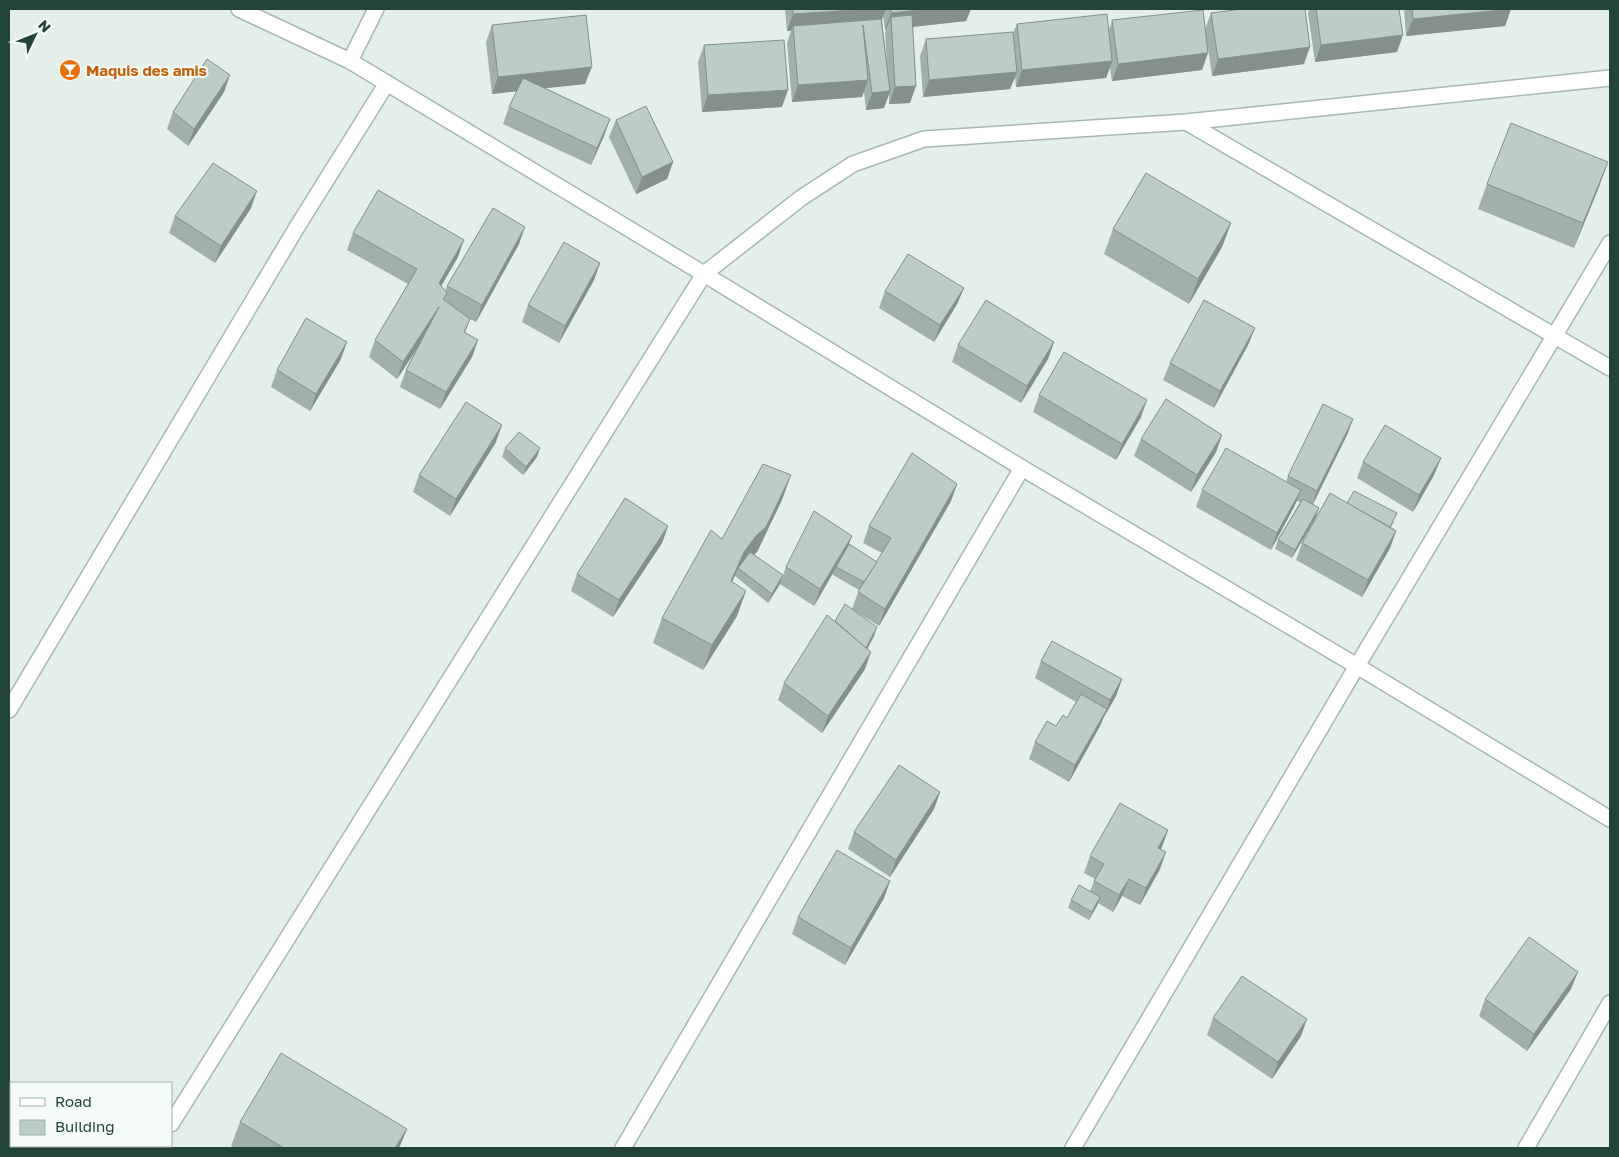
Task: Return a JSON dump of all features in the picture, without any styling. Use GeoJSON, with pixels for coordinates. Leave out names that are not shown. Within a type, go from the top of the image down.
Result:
{"type":"FeatureCollection","features":[{"type":"Feature","properties":{"kind":"street"},"geometry":{"type":"LineString","coordinates":[[239,9],[350,61],[1022,468],[1357,666],[1610,819]]}},
{"type":"Feature","properties":{"kind":"street"},"geometry":{"type":"LineString","coordinates":[[350,61],[376,9]]}},
{"type":"Feature","properties":{"kind":"street"},"geometry":{"type":"LineString","coordinates":[[172,1122],[704,274],[800,198],[853,164],[924,139],[1186,122],[1610,78]]}},
{"type":"Feature","properties":{"kind":"street"},"geometry":{"type":"LineString","coordinates":[[9,710],[297,227],[387,83]]}},
{"type":"Feature","properties":{"kind":"street"},"geometry":{"type":"LineString","coordinates":[[1186,122],[1610,368]]}},
{"type":"Feature","properties":{"kind":"street"},"geometry":{"type":"LineString","coordinates":[[1073,1148],[1357,666],[1610,243]]}},
{"type":"Feature","properties":{"kind":"street"},"geometry":{"type":"LineString","coordinates":[[623,1148],[1022,468]]}},
{"type":"Feature","properties":{"kind":"street"},"geometry":{"type":"LineString","coordinates":[[1526,1148],[1610,1003]]}},
{"type":"Feature","properties":{"kind":"building"},"geometry":{"type":"Polygon","coordinates":[[[793,9],[868,9],[793,14],[793,9]]]}},
{"type":"Feature","properties":{"kind":"building"},"geometry":{"type":"Polygon","coordinates":[[[891,9],[929,9],[891,13],[891,9]]]}},
{"type":"Feature","properties":{"kind":"building"},"geometry":{"type":"Polygon","coordinates":[[[1242,9],[1305,9],[1310,47],[1218,59],[1211,13],[1242,9]]]}},
{"type":"Feature","properties":{"kind":"building"},"geometry":{"type":"Polygon","coordinates":[[[1316,9],[1399,9],[1403,35],[1321,45],[1316,9]]]}},
{"type":"Feature","properties":{"kind":"building"},"geometry":{"type":"Polygon","coordinates":[[[1412,9],[1511,9],[1413,19],[1412,9]]]}},
{"type":"Feature","properties":{"kind":"building"},"geometry":{"type":"Polygon","coordinates":[[[1203,10],[1208,53],[1118,64],[1112,20],[1203,10]]]}},
{"type":"Feature","properties":{"kind":"building"},"geometry":{"type":"Polygon","coordinates":[[[1107,14],[1112,61],[1022,70],[1017,24],[1107,14]]]}},
{"type":"Feature","properties":{"kind":"building"},"geometry":{"type":"Polygon","coordinates":[[[586,15],[592,67],[498,77],[492,25],[586,15]]]}},
{"type":"Feature","properties":{"kind":"building"},"geometry":{"type":"Polygon","coordinates":[[[912,15],[916,86],[895,87],[891,17],[912,15]]]}},
{"type":"Feature","properties":{"kind":"building"},"geometry":{"type":"Polygon","coordinates":[[[881,19],[890,91],[872,93],[863,25],[868,80],[798,85],[793,26],[881,19]]]}},
{"type":"Feature","properties":{"kind":"building"},"geometry":{"type":"Polygon","coordinates":[[[1013,32],[1017,72],[929,80],[926,39],[1013,32]]]}},
{"type":"Feature","properties":{"kind":"building"},"geometry":{"type":"Polygon","coordinates":[[[784,40],[788,90],[708,95],[704,45],[784,40]]]}},
{"type":"Feature","properties":{"kind":"building"},"geometry":{"type":"Polygon","coordinates":[[[207,59],[230,75],[194,129],[173,112],[207,59]]]}},
{"type":"Feature","properties":{"kind":"building"},"geometry":{"type":"Polygon","coordinates":[[[523,78],[610,119],[597,148],[509,107],[523,78]]]}},
{"type":"Feature","properties":{"kind":"building"},"geometry":{"type":"Polygon","coordinates":[[[646,106],[673,162],[642,177],[616,120],[646,106]]]}},
{"type":"Feature","properties":{"kind":"building"},"geometry":{"type":"Polygon","coordinates":[[[1511,123],[1608,162],[1583,223],[1487,184],[1511,123]]]}},
{"type":"Feature","properties":{"kind":"building"},"geometry":{"type":"Polygon","coordinates":[[[213,163],[257,191],[221,246],[175,216],[213,163]]]}},
{"type":"Feature","properties":{"kind":"building"},"geometry":{"type":"Polygon","coordinates":[[[1146,173],[1231,223],[1198,279],[1113,229],[1146,173]]]}},
{"type":"Feature","properties":{"kind":"building"},"geometry":{"type":"Polygon","coordinates":[[[378,190],[464,240],[439,283],[447,293],[443,299],[470,319],[464,332],[478,340],[446,392],[406,370],[439,307],[403,362],[375,340],[417,269],[353,233],[378,190]]]}},
{"type":"Feature","properties":{"kind":"building"},"geometry":{"type":"Polygon","coordinates":[[[493,208],[525,227],[482,305],[447,286],[493,208]]]}},
{"type":"Feature","properties":{"kind":"building"},"geometry":{"type":"Polygon","coordinates":[[[564,242],[600,263],[565,326],[528,305],[564,242]]]}},
{"type":"Feature","properties":{"kind":"building"},"geometry":{"type":"Polygon","coordinates":[[[908,254],[964,288],[940,325],[885,291],[908,254]]]}},
{"type":"Feature","properties":{"kind":"building"},"geometry":{"type":"Polygon","coordinates":[[[986,300],[1054,342],[1027,386],[958,345],[986,300]]]}},
{"type":"Feature","properties":{"kind":"building"},"geometry":{"type":"Polygon","coordinates":[[[1204,300],[1255,328],[1220,391],[1170,363],[1204,300]]]}},
{"type":"Feature","properties":{"kind":"building"},"geometry":{"type":"Polygon","coordinates":[[[306,318],[347,342],[316,394],[277,370],[306,318]]]}},
{"type":"Feature","properties":{"kind":"building"},"geometry":{"type":"Polygon","coordinates":[[[1064,352],[1147,400],[1122,444],[1039,395],[1064,352]]]}},
{"type":"Feature","properties":{"kind":"building"},"geometry":{"type":"Polygon","coordinates":[[[1166,399],[1222,435],[1197,475],[1141,439],[1166,399]]]}},
{"type":"Feature","properties":{"kind":"building"},"geometry":{"type":"Polygon","coordinates":[[[466,402],[502,425],[456,499],[419,475],[466,402]]]}},
{"type":"Feature","properties":{"kind":"building"},"geometry":{"type":"Polygon","coordinates":[[[1323,404],[1353,419],[1317,491],[1288,476],[1323,404]]]}},
{"type":"Feature","properties":{"kind":"building"},"geometry":{"type":"Polygon","coordinates":[[[1385,425],[1441,458],[1419,495],[1363,462],[1385,425]]]}},
{"type":"Feature","properties":{"kind":"building"},"geometry":{"type":"Polygon","coordinates":[[[519,432],[540,448],[526,467],[505,448],[519,432]]]}},
{"type":"Feature","properties":{"kind":"building"},"geometry":{"type":"Polygon","coordinates":[[[1226,448],[1301,490],[1277,533],[1202,490],[1226,448]]]}},
{"type":"Feature","properties":{"kind":"building"},"geometry":{"type":"Polygon","coordinates":[[[912,453],[957,484],[885,609],[858,592],[891,538],[869,526],[912,453]]]}},
{"type":"Feature","properties":{"kind":"building"},"geometry":{"type":"Polygon","coordinates":[[[763,464],[791,475],[766,527],[756,536],[744,552],[731,581],[746,591],[712,645],[662,618],[711,530],[722,539],[763,464]]]}},
{"type":"Feature","properties":{"kind":"building"},"geometry":{"type":"Polygon","coordinates":[[[1354,491],[1397,513],[1390,527],[1347,503],[1354,491]]]}},
{"type":"Feature","properties":{"kind":"building"},"geometry":{"type":"Polygon","coordinates":[[[1330,493],[1396,531],[1368,580],[1302,543],[1330,493]]]}},
{"type":"Feature","properties":{"kind":"building"},"geometry":{"type":"Polygon","coordinates":[[[625,498],[668,526],[619,600],[577,574],[625,498]]]}},
{"type":"Feature","properties":{"kind":"building"},"geometry":{"type":"Polygon","coordinates":[[[1303,499],[1319,508],[1295,550],[1278,540],[1303,499]]]}},
{"type":"Feature","properties":{"kind":"building"},"geometry":{"type":"Polygon","coordinates":[[[814,511],[852,536],[820,589],[786,567],[814,511]]]}},
{"type":"Feature","properties":{"kind":"building"},"geometry":{"type":"Polygon","coordinates":[[[849,544],[877,562],[864,582],[836,567],[849,544]]]}},
{"type":"Feature","properties":{"kind":"building"},"geometry":{"type":"Polygon","coordinates":[[[750,552],[783,575],[772,594],[738,568],[750,552]]]}},
{"type":"Feature","properties":{"kind":"building"},"geometry":{"type":"Polygon","coordinates":[[[845,604],[877,627],[866,648],[835,621],[845,604]]]}},
{"type":"Feature","properties":{"kind":"building"},"geometry":{"type":"Polygon","coordinates":[[[827,615],[871,652],[828,716],[784,683],[827,615]]]}},
{"type":"Feature","properties":{"kind":"building"},"geometry":{"type":"Polygon","coordinates":[[[1052,641],[1122,679],[1110,700],[1041,661],[1052,641]]]}},
{"type":"Feature","properties":{"kind":"building"},"geometry":{"type":"Polygon","coordinates":[[[1081,694],[1107,709],[1075,765],[1035,742],[1047,721],[1056,726],[1063,715],[1067,718],[1081,694]]]}},
{"type":"Feature","properties":{"kind":"building"},"geometry":{"type":"Polygon","coordinates":[[[899,765],[940,792],[896,860],[854,832],[899,765]]]}},
{"type":"Feature","properties":{"kind":"building"},"geometry":{"type":"Polygon","coordinates":[[[1120,803],[1168,830],[1158,848],[1166,852],[1146,888],[1129,879],[1119,895],[1094,881],[1104,864],[1090,856],[1120,803]]]}},
{"type":"Feature","properties":{"kind":"building"},"geometry":{"type":"Polygon","coordinates":[[[837,850],[890,881],[851,948],[798,917],[837,850]]]}},
{"type":"Feature","properties":{"kind":"building"},"geometry":{"type":"Polygon","coordinates":[[[1079,885],[1100,897],[1092,912],[1071,900],[1079,885]]]}},
{"type":"Feature","properties":{"kind":"building"},"geometry":{"type":"Polygon","coordinates":[[[1529,937],[1578,972],[1534,1034],[1485,999],[1529,937]]]}},
{"type":"Feature","properties":{"kind":"building"},"geometry":{"type":"Polygon","coordinates":[[[1242,976],[1307,1019],[1278,1062],[1213,1018],[1242,976]]]}},
{"type":"Feature","properties":{"kind":"building"},"geometry":{"type":"Polygon","coordinates":[[[281,1053],[407,1129],[395,1148],[284,1148],[240,1122],[281,1053]]]}},
{"type":"Feature","properties":{"kind":"building"},"geometry":{"type":"Polygon","coordinates":[[[9,1136],[10,1147],[31,1148],[9,1148],[9,1136]]]}},
{"type":"Feature","properties":{"kind":"place","name":"Maquis des amis"},"geometry":{"type":"Point","coordinates":[70,70]}}]}
